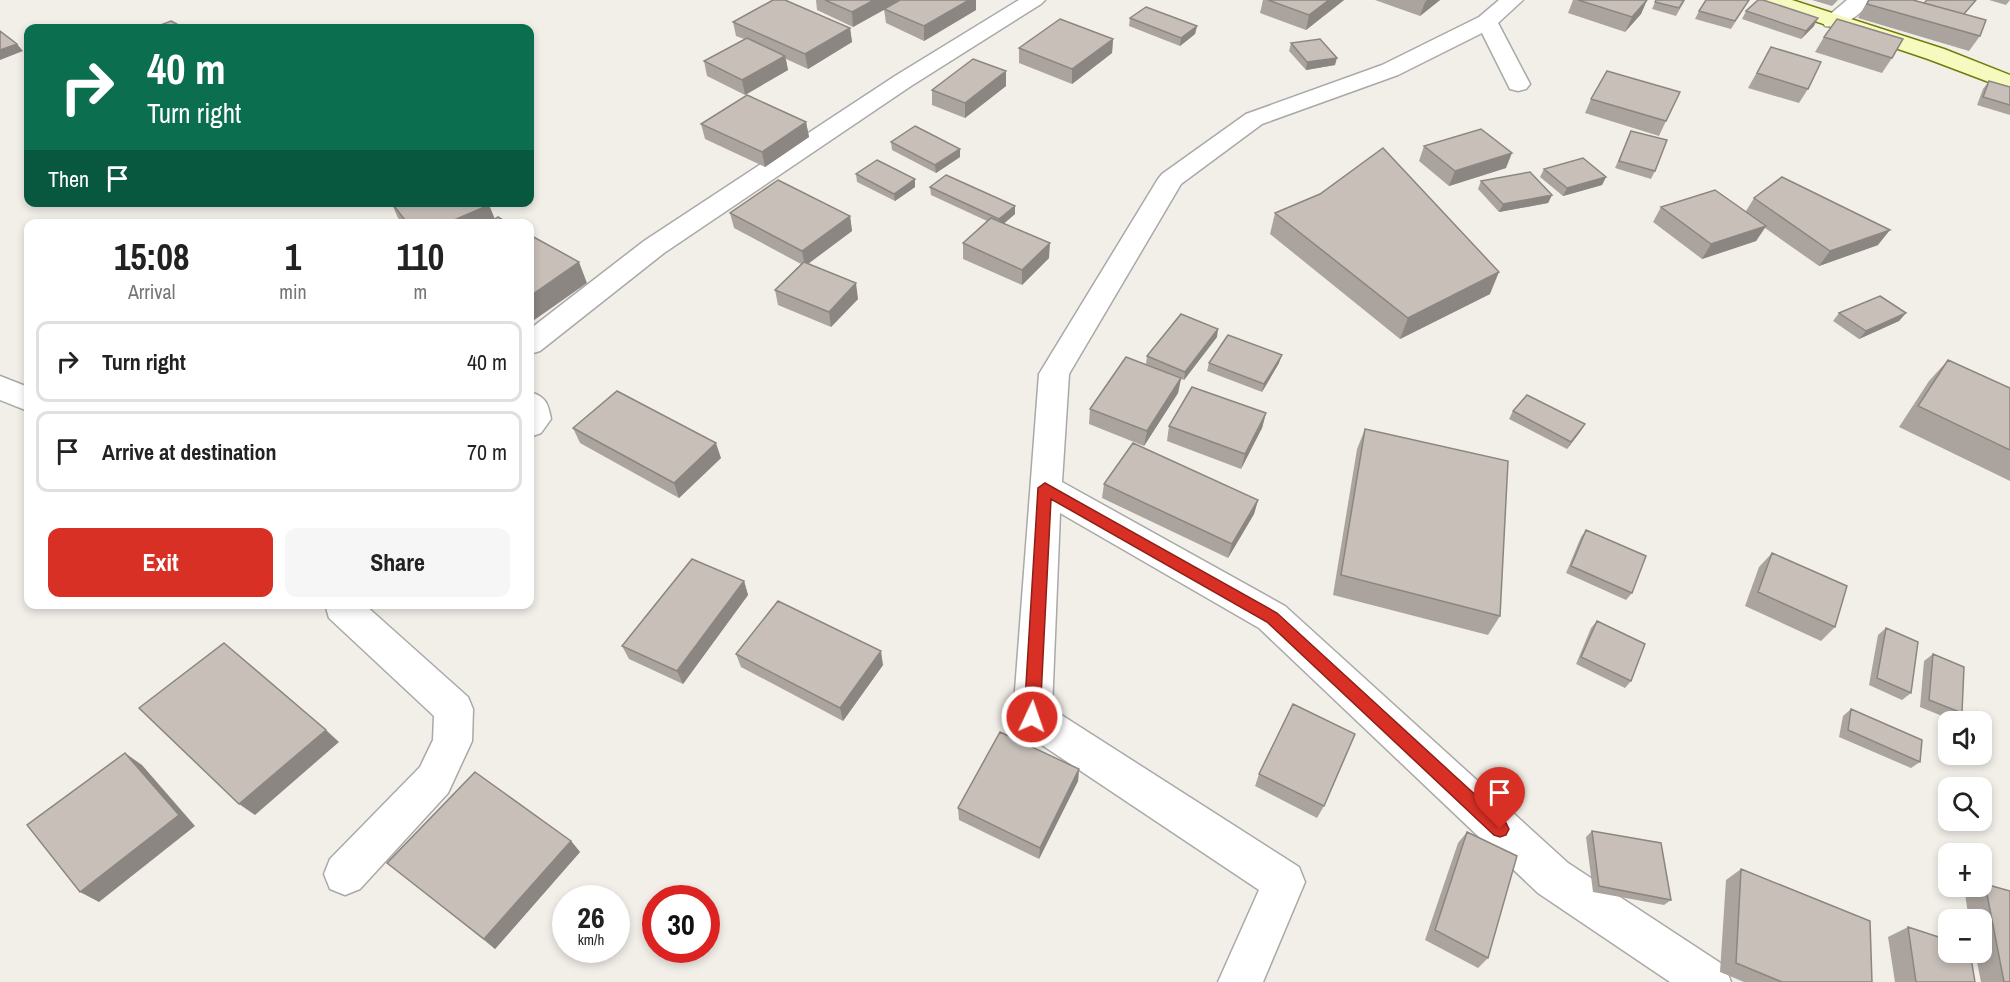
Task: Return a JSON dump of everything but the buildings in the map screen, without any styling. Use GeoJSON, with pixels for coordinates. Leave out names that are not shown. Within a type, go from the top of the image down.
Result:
{"type":"FeatureCollection","features":[{"type":"Feature","properties":{"kind":"street"},"geometry":{"type":"LineString","coordinates":[[534,341],[654,248],[903,81],[1034,0]]}},
{"type":"Feature","properties":{"kind":"street"},"geometry":{"type":"LineString","coordinates":[[1240,982],[1284,882],[1032,717],[1054,374],[1171,179],[1254,119],[1390,70],[1487,22],[1512,0]]}},
{"type":"Feature","properties":{"kind":"street"},"geometry":{"type":"LineString","coordinates":[[1772,0],[1936,54],[2010,82]]}},
{"type":"Feature","properties":{"kind":"street"},"geometry":{"type":"LineString","coordinates":[[1833,21],[1861,0]]}},
{"type":"Feature","properties":{"kind":"street"},"geometry":{"type":"LineString","coordinates":[[1487,22],[1518,84]]}},
{"type":"Feature","properties":{"kind":"street"},"geometry":{"type":"LineString","coordinates":[[0,387],[24,398]]}},
{"type":"Feature","properties":{"kind":"street"},"geometry":{"type":"LineString","coordinates":[[1045,488],[1272,617],[1552,878],[1709,982]]}},
{"type":"Feature","properties":{"kind":"street"},"geometry":{"type":"LineString","coordinates":[[344,609],[454,709],[452,741],[434,780],[345,874]]}},
{"type":"Feature","properties":{"kind":"route"},"geometry":{"type":"LineString","coordinates":[[1032,717],[1045,488],[1272,617],[1500,829]]}}]}
